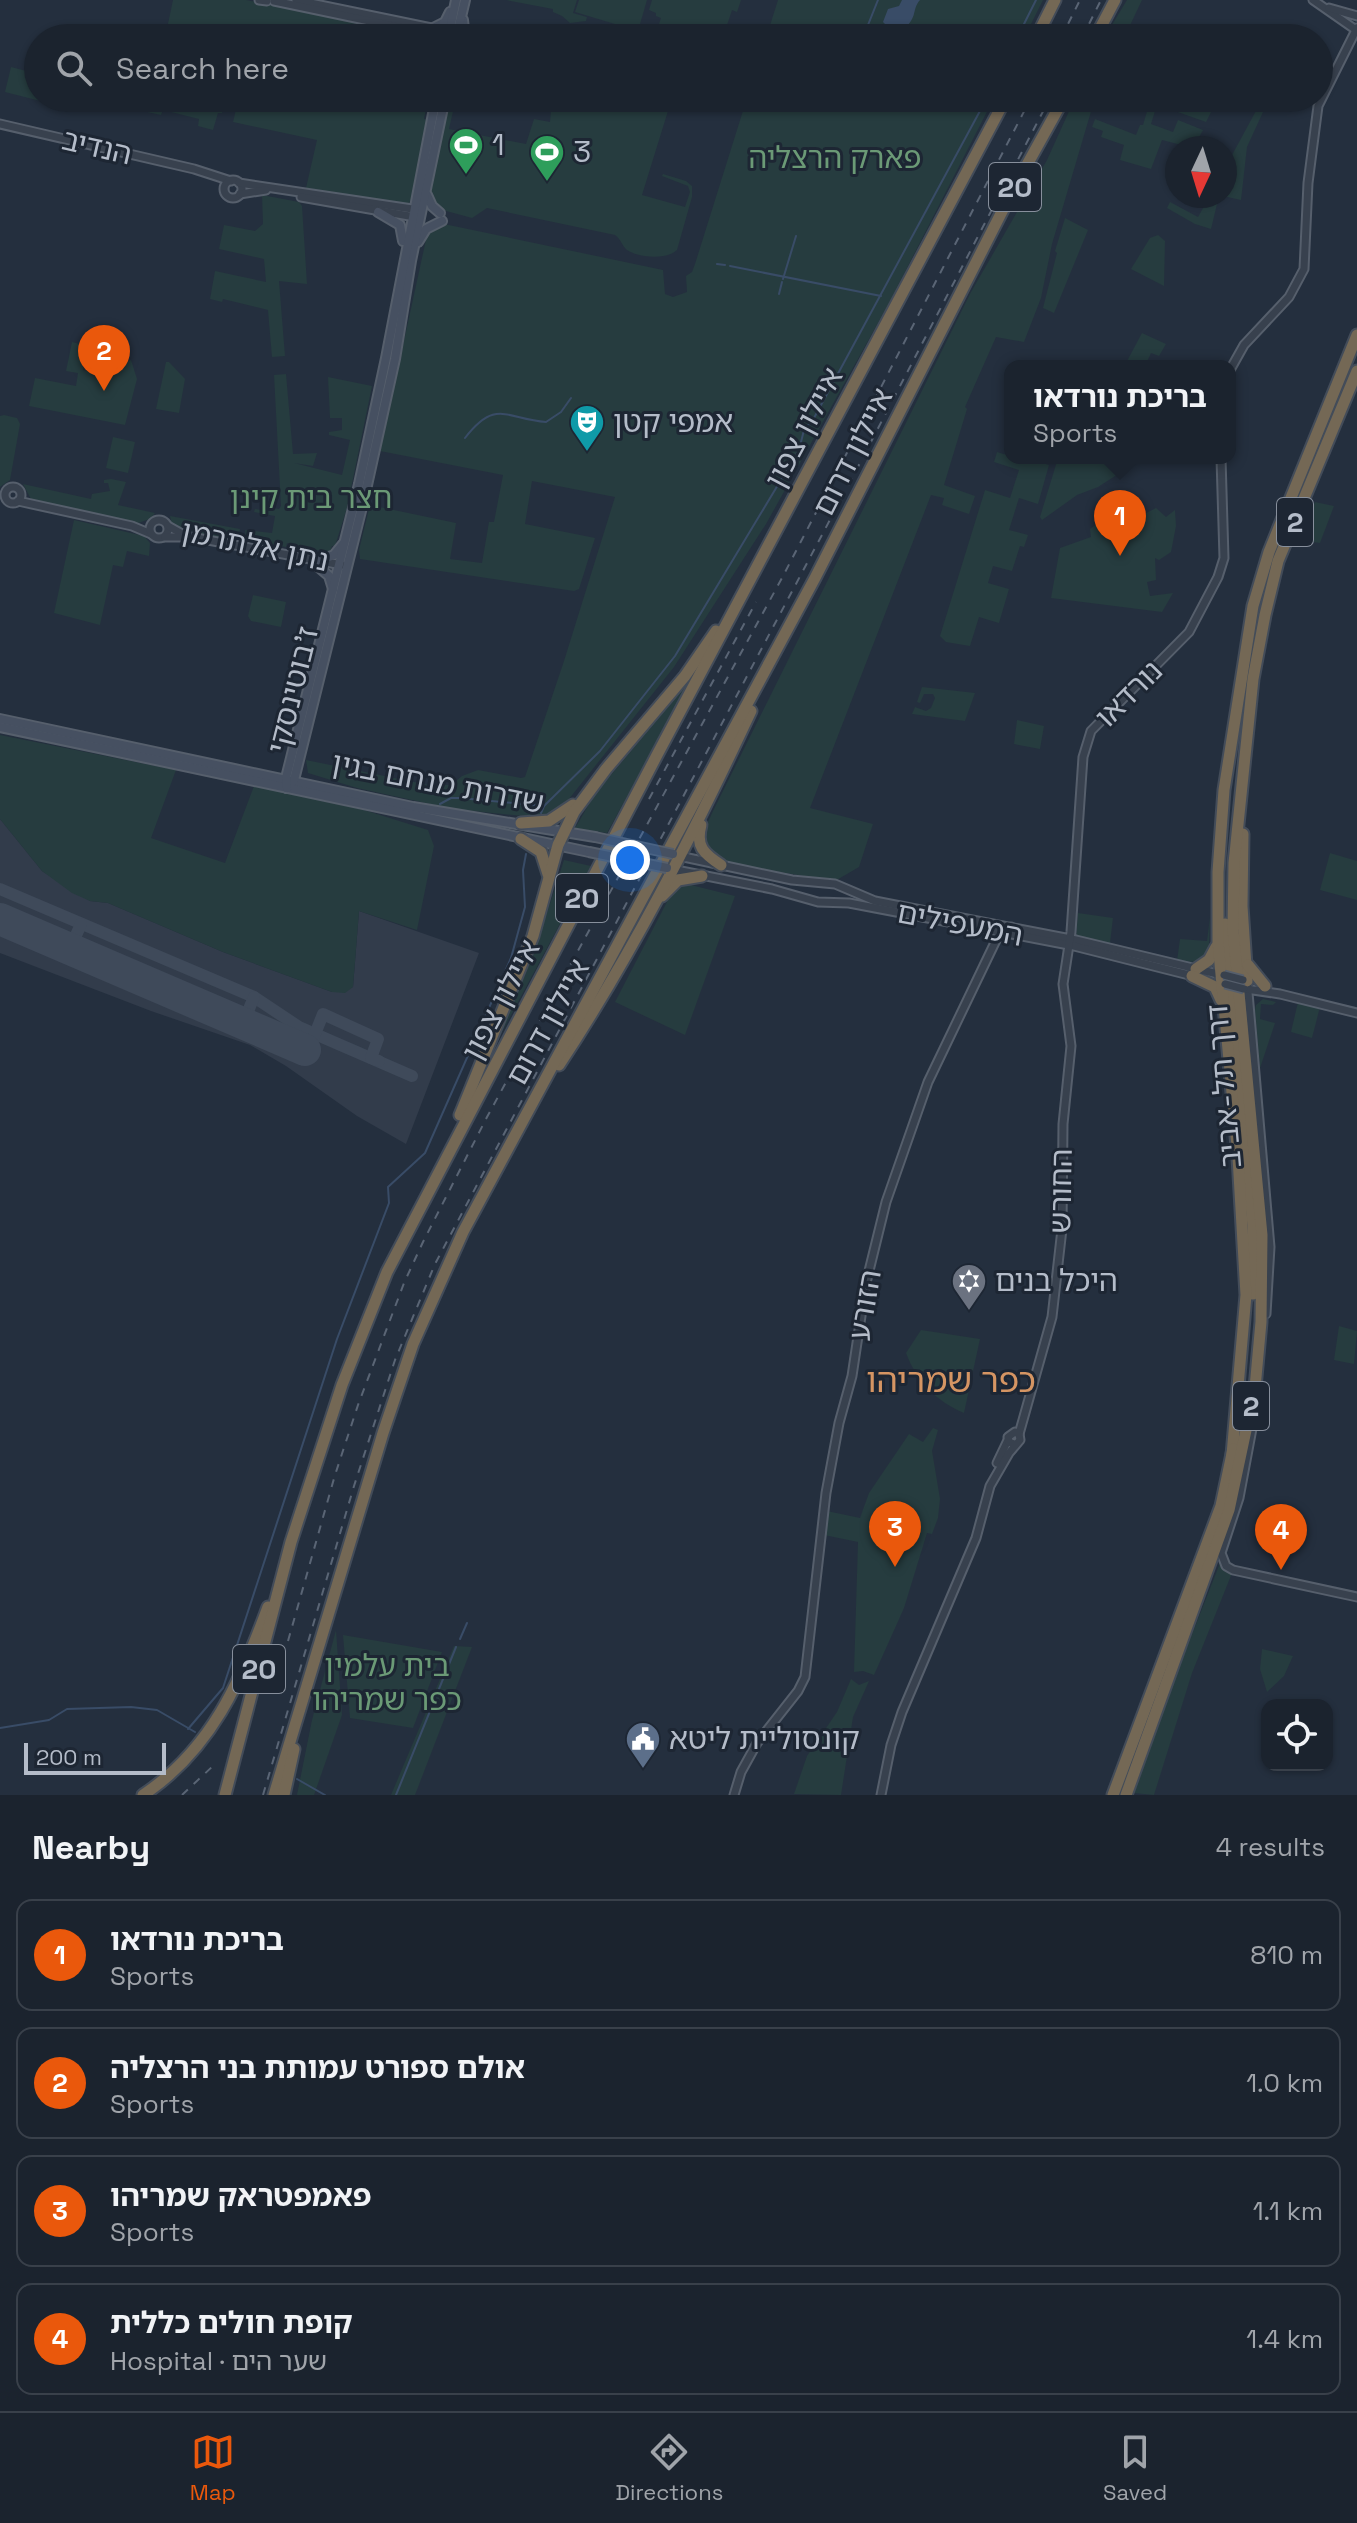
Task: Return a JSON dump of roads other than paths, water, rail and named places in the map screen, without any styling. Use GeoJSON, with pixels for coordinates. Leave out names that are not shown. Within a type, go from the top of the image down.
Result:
{"type":"FeatureCollection","features":[{"type":"Feature","properties":{"kind":"highway"},"geometry":{"type":"LineString","coordinates":[[1043,24],[1055,0]]}},
{"type":"Feature","properties":{"kind":"highway"},"geometry":{"type":"LineString","coordinates":[[1102,24],[1115,0]]}},
{"type":"Feature","properties":{"kind":"highway","name":"איילון צפון"},"geometry":{"type":"LineString","coordinates":[[225,1795],[291,1542],[365,1325],[387,1272],[999,112]]}},
{"type":"Feature","properties":{"kind":"highway","name":"איילון דרום"},"geometry":{"type":"LineString","coordinates":[[274,1795],[337,1582],[413,1344],[463,1232],[815,578],[1013,190],[1056,112]]}},
{"type":"Feature","properties":{"kind":"highway","name":"2"},"geometry":{"type":"LineString","coordinates":[[1248,678],[1253,606],[1269,552],[1357,335]]}},
{"type":"Feature","properties":{"kind":"highway","name":"דרך תל-אביב"},"geometry":{"type":"LineString","coordinates":[[1113,1795],[1221,1506],[1247,1376],[1253,1226],[1225,927],[1225,864],[1248,678],[1278,561],[1357,371]]}},
{"type":"Feature","properties":{"kind":"highway"},"geometry":{"type":"LineString","coordinates":[[429,1188],[533,936],[564,831],[583,797],[700,656],[797,492]]}},
{"type":"Feature","properties":{"kind":"highway"},"geometry":{"type":"LineString","coordinates":[[515,1132],[587,1023],[653,905],[676,855],[708,801],[815,578]]}},
{"type":"Feature","properties":{"kind":"highway"},"geometry":{"type":"LineString","coordinates":[[1232,1455],[1246,1295],[1238,1157],[1218,942],[1219,839],[1248,678]]}},
{"type":"Feature","properties":{"kind":"highway"},"geometry":{"type":"LineString","coordinates":[[1246,985],[1242,875],[1248,678]]}},
{"type":"Feature","properties":{"kind":"highway","name":"דרך תל-אביב"},"geometry":{"type":"LineString","coordinates":[[1128,1795],[1229,1510],[1255,1388],[1261,1322],[1262,1235],[1233,930],[1234,863],[1248,678]]}},
{"type":"Feature","properties":{"kind":"highway"},"geometry":{"type":"LineString","coordinates":[[521,823],[554,820],[583,797]]}},
{"type":"Feature","properties":{"kind":"highway"},"geometry":{"type":"LineString","coordinates":[[708,801],[698,842],[704,854],[721,865]]}},
{"type":"Feature","properties":{"kind":"highway"},"geometry":{"type":"LineString","coordinates":[[521,839],[544,856],[548,879]]}},
{"type":"Feature","properties":{"kind":"highway"},"geometry":{"type":"LineString","coordinates":[[653,905],[678,880],[702,876]]}},
{"type":"Feature","properties":{"kind":"highway"},"geometry":{"type":"LineString","coordinates":[[1218,942],[1209,960],[1194,973],[1215,987],[1224,1008]]}},
{"type":"Feature","properties":{"kind":"highway"},"geometry":{"type":"LineString","coordinates":[[1246,961],[1266,990]]}},
{"type":"Feature","properties":{"kind":"highway"},"geometry":{"type":"LineString","coordinates":[[143,1795],[187,1759],[229,1702],[248,1663],[291,1542]]}},
{"type":"Feature","properties":{"kind":"highway"},"geometry":{"type":"LineString","coordinates":[[1128,1795],[1221,1553]]}},
{"type":"Feature","properties":{"kind":"highway"},"geometry":{"type":"LineString","coordinates":[[284,1795],[337,1582]]}},
{"type":"Feature","properties":{"kind":"main road"},"geometry":{"type":"LineString","coordinates":[[443,24],[455,0]]}},
{"type":"Feature","properties":{"kind":"main road"},"geometry":{"type":"LineString","coordinates":[[453,24],[455,0]]}},
{"type":"Feature","properties":{"kind":"main road"},"geometry":{"type":"LineString","coordinates":[[457,24],[465,0]]}},
{"type":"Feature","properties":{"kind":"main road"},"geometry":{"type":"LineString","coordinates":[[463,11],[464,24]]}},
{"type":"Feature","properties":{"kind":"main road","name":"ז'בוטינסקי"},"geometry":{"type":"LineString","coordinates":[[296,758],[342,567],[408,260],[434,112]]}},
{"type":"Feature","properties":{"kind":"main road","name":"ז'בוטינסקי"},"geometry":{"type":"LineString","coordinates":[[417,214],[427,195],[442,112]]}},
{"type":"Feature","properties":{"kind":"main road"},"geometry":{"type":"LineString","coordinates":[[408,260],[421,235],[441,217],[427,195]]}},
{"type":"Feature","properties":{"kind":"main road"},"geometry":{"type":"LineString","coordinates":[[378,212],[396,221],[402,228],[408,260]]}},
{"type":"Feature","properties":{"kind":"main road","name":"ז'בוטינסקי"},"geometry":{"type":"LineString","coordinates":[[289,782],[395,359],[408,260]]}},
{"type":"Feature","properties":{"kind":"main road"},"geometry":{"type":"LineString","coordinates":[[333,595],[329,576],[318,563],[337,553],[347,537]]}},
{"type":"Feature","properties":{"kind":"main road","name":"שדרות מנחם בגין"},"geometry":{"type":"LineString","coordinates":[[0,719],[269,774],[289,782],[564,831],[676,855]]}},
{"type":"Feature","properties":{"kind":"main road","name":"שדרות מנחם בגין"},"geometry":{"type":"LineString","coordinates":[[0,727],[289,782],[521,839],[669,869]]}},
{"type":"Feature","properties":{"kind":"main road"},"geometry":{"type":"LineString","coordinates":[[269,774],[283,769],[296,758],[300,774],[313,784]]}},
{"type":"Feature","properties":{"kind":"street"},"geometry":{"type":"LineString","coordinates":[[259,0],[386,24]]}},
{"type":"Feature","properties":{"kind":"street"},"geometry":{"type":"LineString","coordinates":[[296,0],[396,24]]}},
{"type":"Feature","properties":{"kind":"street"},"geometry":{"type":"LineString","coordinates":[[1313,0],[1356,29],[1333,76]]}},
{"type":"Feature","properties":{"kind":"street"},"geometry":{"type":"LineString","coordinates":[[1323,6],[1357,16]]}},
{"type":"Feature","properties":{"kind":"street"},"geometry":{"type":"LineString","coordinates":[[1236,360],[1244,345],[1289,297],[1304,269],[1308,183],[1317,112]]}},
{"type":"Feature","properties":{"kind":"street","name":"הנדיב"},"geometry":{"type":"LineString","coordinates":[[0,124],[194,169],[235,182],[417,214]]}},
{"type":"Feature","properties":{"kind":"street","name":"הנדיב"},"geometry":{"type":"LineString","coordinates":[[194,169],[219,181],[231,198],[240,194]]}},
{"type":"Feature","properties":{"kind":"street"},"geometry":{"type":"LineString","coordinates":[[225,188],[235,182],[240,194],[270,191],[378,212],[417,214]]}},
{"type":"Feature","properties":{"kind":"street","name":"נורדאו"},"geometry":{"type":"LineString","coordinates":[[1069,942],[1080,771],[1086,745],[1097,724],[1189,632],[1218,577],[1224,558],[1221,464]]}},
{"type":"Feature","properties":{"kind":"street"},"geometry":{"type":"LineString","coordinates":[[17,488],[20,498],[10,503],[3,494],[17,488]]}},
{"type":"Feature","properties":{"kind":"street","name":"נתן אלתרמן"},"geometry":{"type":"LineString","coordinates":[[20,498],[132,526],[151,534]]}},
{"type":"Feature","properties":{"kind":"street"},"geometry":{"type":"LineString","coordinates":[[161,520],[168,526],[165,537],[157,539],[151,534],[152,523],[161,520]]}},
{"type":"Feature","properties":{"kind":"street","name":"נתן אלתרמן"},"geometry":{"type":"LineString","coordinates":[[132,526],[152,523]]}},
{"type":"Feature","properties":{"kind":"street","name":"נתן אלתרמן"},"geometry":{"type":"LineString","coordinates":[[168,526],[186,536],[318,563]]}},
{"type":"Feature","properties":{"kind":"street","name":"נתן אלתרמן"},"geometry":{"type":"LineString","coordinates":[[165,537],[342,567]]}},
{"type":"Feature","properties":{"kind":"street","name":"המעפילים"},"geometry":{"type":"LineString","coordinates":[[676,855],[792,880],[835,884],[875,901],[1011,927],[1357,1013]]}},
{"type":"Feature","properties":{"kind":"street","name":"המעפילים"},"geometry":{"type":"LineString","coordinates":[[669,869],[772,889],[818,902],[853,903],[1000,932],[1069,942]]}},
{"type":"Feature","properties":{"kind":"street"},"geometry":{"type":"LineString","coordinates":[[1000,932],[1011,927]]}},
{"type":"Feature","properties":{"kind":"street","name":"הזורע"},"geometry":{"type":"LineString","coordinates":[[734,1795],[741,1772],[757,1743],[798,1691],[808,1666],[823,1506],[839,1423],[852,1376],[866,1283],[886,1202],[928,1082],[1000,932]]}},
{"type":"Feature","properties":{"kind":"street","name":"החורש"},"geometry":{"type":"LineString","coordinates":[[881,1795],[891,1745],[902,1712],[976,1538],[995,1476],[1011,1442],[1019,1441],[1052,1317],[1062,1229],[1063,1124],[1071,1048],[1063,984],[1069,942]]}},
{"type":"Feature","properties":{"kind":"street"},"geometry":{"type":"LineString","coordinates":[[1246,985],[1270,1247],[1262,1376],[1239,1498],[1221,1553],[1226,1566],[1233,1570],[1357,1597]]}},
{"type":"Feature","properties":{"kind":"street"},"geometry":{"type":"LineString","coordinates":[[1250,1011],[1253,1002],[1266,990]]}},
{"type":"Feature","properties":{"kind":"water"},"geometry":{"type":"Polygon","coordinates":[[[902,0],[920,0],[908,24],[885,24],[888,9],[899,6],[902,0]]]}},
{"type":"Feature","properties":{"kind":"waterway"},"geometry":{"type":"LineString","coordinates":[[868,24],[878,0]]}},
{"type":"Feature","properties":{"kind":"waterway"},"geometry":{"type":"LineString","coordinates":[[1024,24],[1036,0]]}},
{"type":"Feature","properties":{"kind":"waterway"},"geometry":{"type":"LineString","coordinates":[[541,813],[544,806],[600,751],[675,656],[799,450],[804,430],[814,418],[979,112]]}},
{"type":"Feature","properties":{"kind":"waterway"},"geometry":{"type":"LineString","coordinates":[[783,279],[796,236]]}},
{"type":"Feature","properties":{"kind":"waterway"},"geometry":{"type":"LineString","coordinates":[[717,264],[725,265]]}},
{"type":"Feature","properties":{"kind":"waterway"},"geometry":{"type":"LineString","coordinates":[[730,266],[881,296]]}},
{"type":"Feature","properties":{"kind":"waterway"},"geometry":{"type":"LineString","coordinates":[[779,294],[782,282]]}},
{"type":"Feature","properties":{"kind":"waterway"},"geometry":{"type":"LineString","coordinates":[[465,438],[485,418],[494,415],[546,422],[561,412],[571,398]]}},
{"type":"Feature","properties":{"kind":"waterway"},"geometry":{"type":"LineString","coordinates":[[440,804],[451,798],[460,798],[544,806]]}},
{"type":"Feature","properties":{"kind":"waterway"},"geometry":{"type":"LineString","coordinates":[[188,1729],[223,1688],[337,1339],[389,1203],[388,1187],[425,1153],[511,958],[525,907],[523,870],[526,854]]}},
{"type":"Feature","properties":{"kind":"waterway"},"geometry":{"type":"LineString","coordinates":[[460,1639],[467,1623]]}},
{"type":"Feature","properties":{"kind":"waterway"},"geometry":{"type":"LineString","coordinates":[[396,1795],[456,1647]]}},
{"type":"Feature","properties":{"kind":"waterway"},"geometry":{"type":"LineString","coordinates":[[0,1728],[49,1720],[67,1709],[131,1707],[157,1710],[195,1732]]}},
{"type":"Feature","properties":{"kind":"waterway"},"geometry":{"type":"LineString","coordinates":[[297,1779],[325,1795]]}},
{"type":"Feature","properties":{"kind":"railway"},"geometry":{"type":"LineString","coordinates":[[1068,24],[1080,0]]}},
{"type":"Feature","properties":{"kind":"railway"},"geometry":{"type":"LineString","coordinates":[[1089,24],[1101,0]]}},
{"type":"Feature","properties":{"kind":"railway"},"geometry":{"type":"LineString","coordinates":[[288,1641],[358,1405],[404,1283],[423,1242],[487,1117],[782,578],[1024,112]]}},
{"type":"Feature","properties":{"kind":"railway"},"geometry":{"type":"LineString","coordinates":[[263,1795],[354,1486],[395,1360],[435,1264],[1043,112]]}},
{"type":"Feature","properties":{"kind":"railway"},"geometry":{"type":"LineString","coordinates":[[649,799],[756,602]]}},
{"type":"Feature","properties":{"kind":"railway"},"geometry":{"type":"LineString","coordinates":[[182,1795],[214,1765]]}},
{"type":"Feature","properties":{"kind":"place","name":"1"},"geometry":{"type":"Point","coordinates":[466,176]}},
{"type":"Feature","properties":{"kind":"place","name":"3"},"geometry":{"type":"Point","coordinates":[547,183]}},
{"type":"Feature","properties":{"kind":"place","name":"אולם ספורט עמותת בני הרצליה"},"geometry":{"type":"Point","coordinates":[104,391]}},
{"type":"Feature","properties":{"kind":"place","name":"אמפי קטן"},"geometry":{"type":"Point","coordinates":[587,453]}},
{"type":"Feature","properties":{"kind":"place","name":"בריכת נורדאו"},"geometry":{"type":"Point","coordinates":[1120,556]}},
{"type":"Feature","properties":{"kind":"place","name":"היכל בנים"},"geometry":{"type":"Point","coordinates":[969,1312]}},
{"type":"Feature","properties":{"kind":"place","name":"פאמפטראק שמריהו"},"geometry":{"type":"Point","coordinates":[895,1567]}},
{"type":"Feature","properties":{"kind":"place","name":"קופת חולים כללית"},"geometry":{"type":"Point","coordinates":[1281,1570]}},
{"type":"Feature","properties":{"kind":"place","name":"קונסוליית ליטא"},"geometry":{"type":"Point","coordinates":[643,1770]}},
{"type":"Feature","properties":{"kind":"district","name":"כפר שמריהו"},"geometry":{"type":"Point","coordinates":[951,1380]}},
{"type":"Feature","properties":{"kind":"park label","name":"פארק הרצליה"},"geometry":{"type":"Point","coordinates":[835,158]}},
{"type":"Feature","properties":{"kind":"park label","name":"חצר בית קינן"},"geometry":{"type":"Point","coordinates":[311,498]}},
{"type":"Feature","properties":{"kind":"park label","name":"בית עלמין כפר שמריהו"},"geometry":{"type":"Point","coordinates":[387,1683]}}]}
